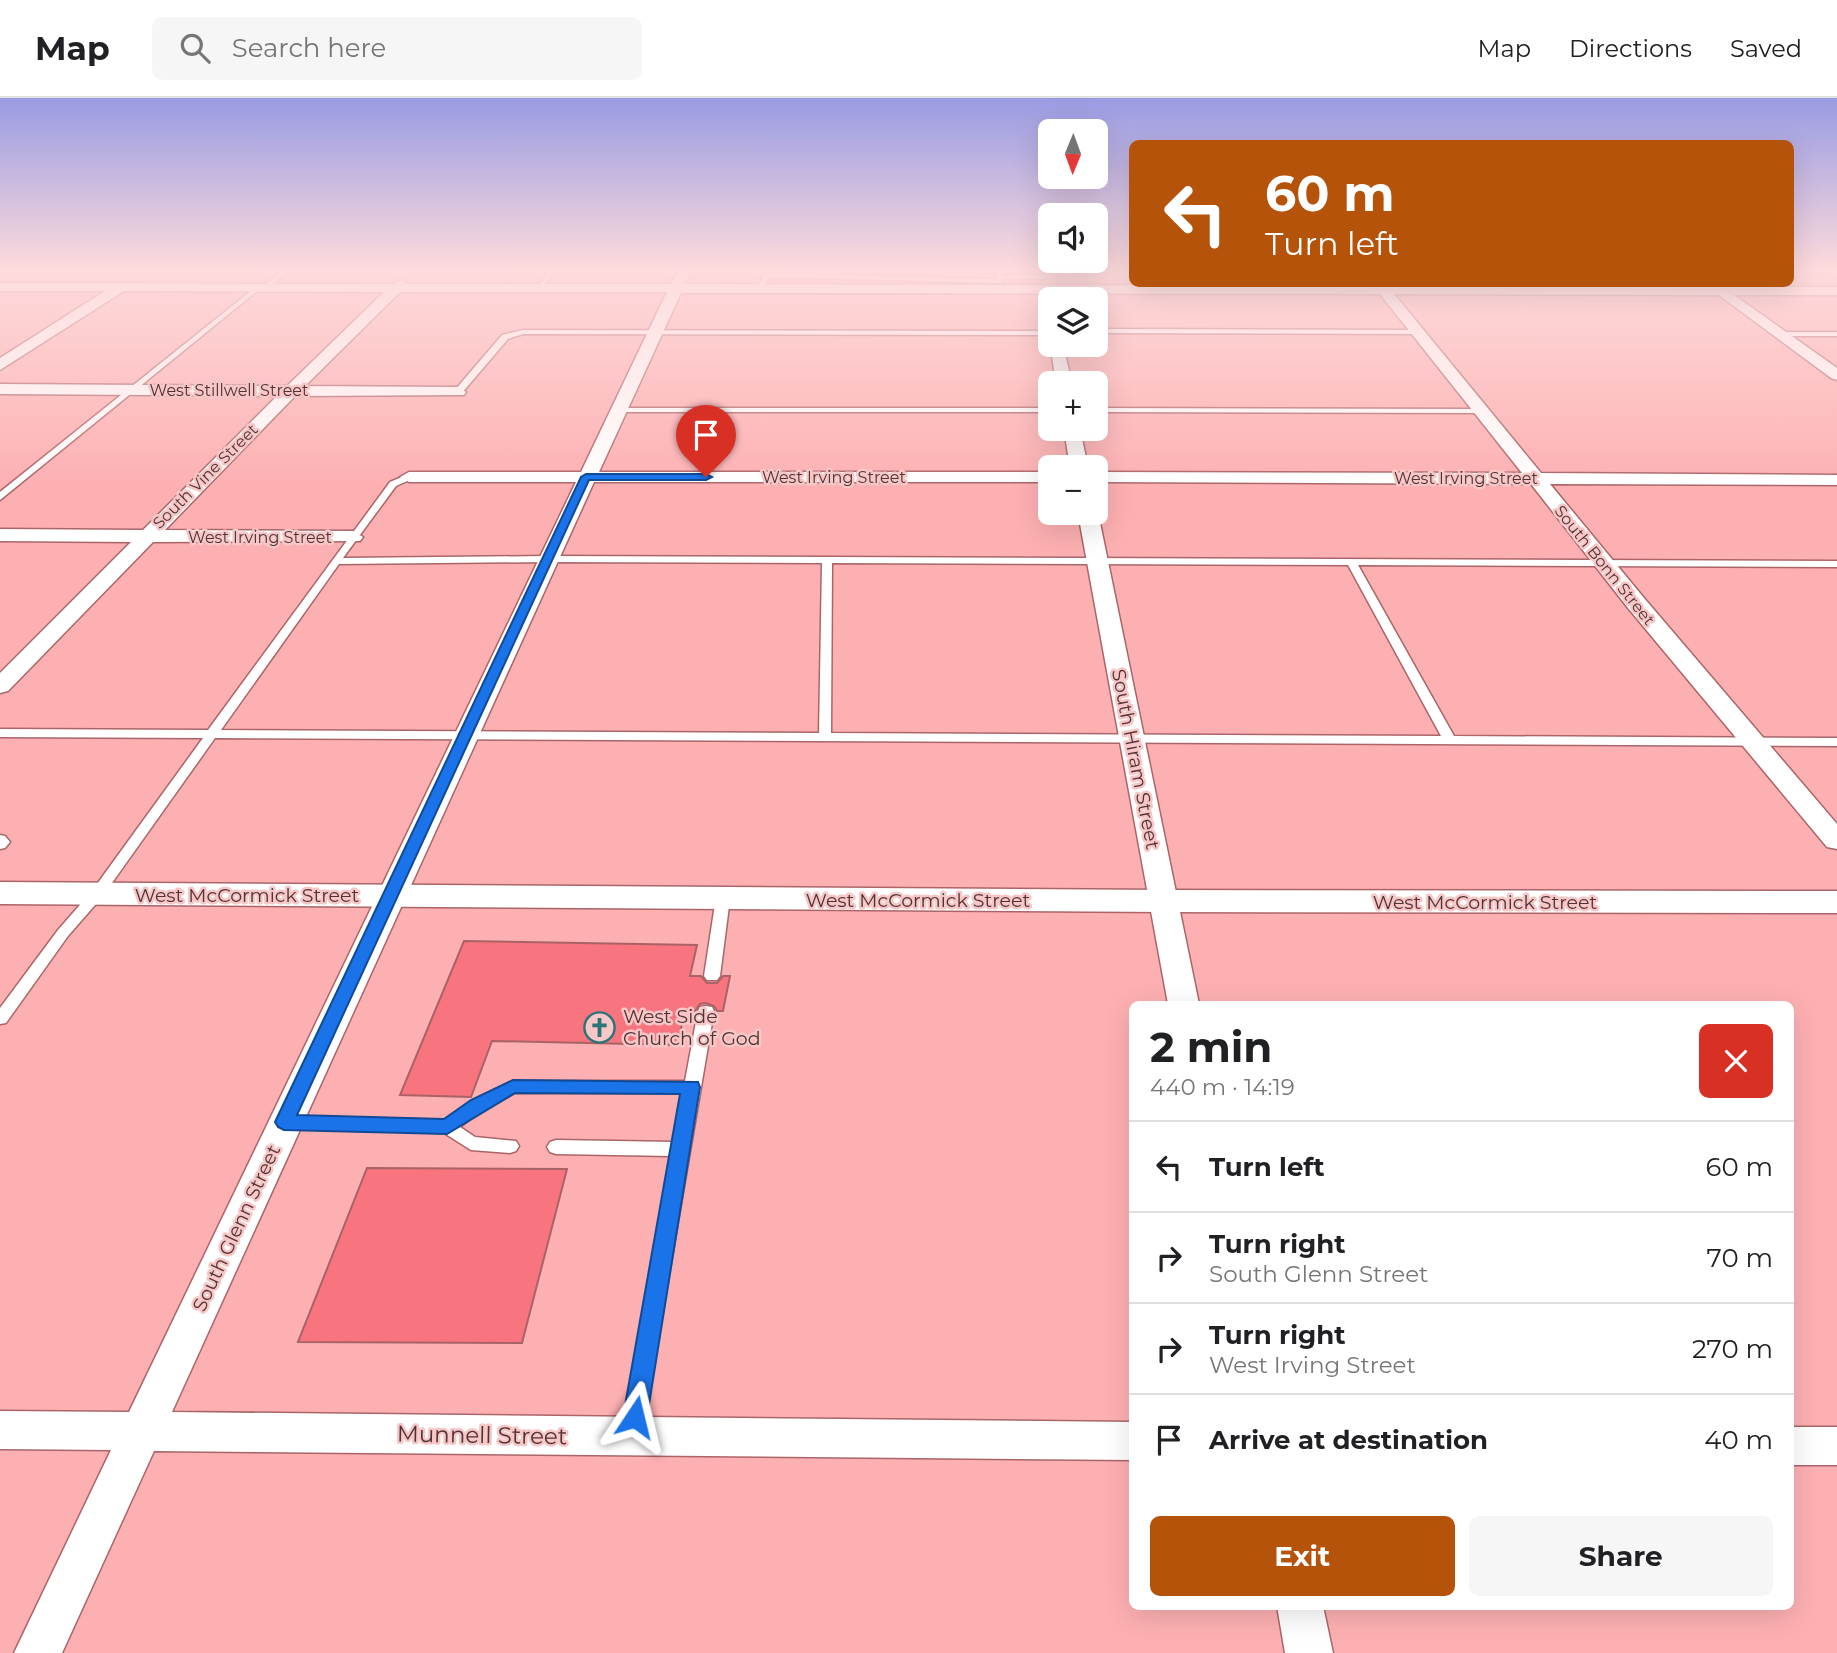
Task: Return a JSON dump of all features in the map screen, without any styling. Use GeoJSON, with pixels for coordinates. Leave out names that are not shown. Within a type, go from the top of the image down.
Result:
{"type":"FeatureCollection","features":[{"type":"Feature","properties":{"kind":"street"},"geometry":{"type":"LineString","coordinates":[[0,365],[33,344]]}},
{"type":"Feature","properties":{"kind":"street","name":"South Vine Street"},"geometry":{"type":"LineString","coordinates":[[0,686],[336,344]]}},
{"type":"Feature","properties":{"kind":"street","name":"South Glenn Street"},"geometry":{"type":"LineString","coordinates":[[38,1653],[650,344]]}},
{"type":"Feature","properties":{"kind":"street","name":"South Bonn Street"},"geometry":{"type":"LineString","coordinates":[[1426,344],[1603,563],[1837,841]]}},
{"type":"Feature","properties":{"kind":"street"},"geometry":{"type":"LineString","coordinates":[[1794,344],[1837,375]]}},
{"type":"Feature","properties":{"kind":"street","name":"West Stillwell Street"},"geometry":{"type":"LineString","coordinates":[[0,389],[458,392]]}},
{"type":"Feature","properties":{"kind":"street","name":"West Irving Street"},"geometry":{"type":"LineString","coordinates":[[409,477],[1038,477]]}},
{"type":"Feature","properties":{"kind":"street","name":"West Irving Street"},"geometry":{"type":"LineString","coordinates":[[1108,477],[1837,480]]}},
{"type":"Feature","properties":{"kind":"street","name":"South Hiram Street"},"geometry":{"type":"LineString","coordinates":[[1090,525],[1183,1001]]}},
{"type":"Feature","properties":{"kind":"street","name":"West Irving Street"},"geometry":{"type":"LineString","coordinates":[[0,536],[353,537]]}},
{"type":"Feature","properties":{"kind":"street","name":"West McCormick Street"},"geometry":{"type":"LineString","coordinates":[[0,893],[1164,901],[1837,902]]}},
{"type":"Feature","properties":{"kind":"street","name":"Munnell Street"},"geometry":{"type":"LineString","coordinates":[[0,1430],[1129,1441]]}},
{"type":"Feature","properties":{"kind":"street"},"geometry":{"type":"LineString","coordinates":[[1794,1446],[1837,1446]]}},
{"type":"Feature","properties":{"kind":"street"},"geometry":{"type":"LineString","coordinates":[[1301,1610],[1309,1653]]}},
{"type":"Feature","properties":{"kind":"lane"},"geometry":{"type":"LineString","coordinates":[[0,497],[192,344]]}},
{"type":"Feature","properties":{"kind":"lane"},"geometry":{"type":"LineString","coordinates":[[458,392],[499,344]]}},
{"type":"Feature","properties":{"kind":"lane"},"geometry":{"type":"LineString","coordinates":[[618,410],[1038,410]]}},
{"type":"Feature","properties":{"kind":"lane"},"geometry":{"type":"LineString","coordinates":[[1108,410],[1480,411]]}},
{"type":"Feature","properties":{"kind":"lane"},"geometry":{"type":"LineString","coordinates":[[0,1019],[63,933],[97,894],[353,537],[393,484],[409,477]]}},
{"type":"Feature","properties":{"kind":"lane"},"geometry":{"type":"LineString","coordinates":[[336,561],[547,559],[1837,564]]}},
{"type":"Feature","properties":{"kind":"lane"},"geometry":{"type":"LineString","coordinates":[[825,737],[827,560]]}},
{"type":"Feature","properties":{"kind":"lane"},"geometry":{"type":"LineString","coordinates":[[1351,562],[1448,739]]}},
{"type":"Feature","properties":{"kind":"lane"},"geometry":{"type":"LineString","coordinates":[[0,733],[1837,742]]}},
{"type":"Feature","properties":{"kind":"lane"},"geometry":{"type":"LineString","coordinates":[[0,839],[3,842],[0,845]]}},
{"type":"Feature","properties":{"kind":"lane"},"geometry":{"type":"LineString","coordinates":[[712,976],[723,898]]}},
{"type":"Feature","properties":{"kind":"lane"},"geometry":{"type":"LineString","coordinates":[[632,1436],[706,1011]]}},
{"type":"Feature","properties":{"kind":"lane"},"geometry":{"type":"LineString","coordinates":[[447,1126],[477,1105],[513,1087],[691,1087]]}},
{"type":"Feature","properties":{"kind":"lane"},"geometry":{"type":"LineString","coordinates":[[284,1122],[447,1126],[471,1143],[510,1146]]}},
{"type":"Feature","properties":{"kind":"lane"},"geometry":{"type":"LineString","coordinates":[[556,1147],[680,1149]]}},
{"type":"Feature","properties":{"kind":"building","name":"West Side Church of God"},"geometry":{"type":"Polygon","coordinates":[[[464,941],[697,945],[690,976],[701,976],[707,983],[717,983],[723,976],[730,976],[723,1011],[717,1011],[714,1006],[706,1003],[700,1004],[695,1011],[685,1011],[677,1045],[492,1041],[471,1097],[400,1095],[464,941]]]}},
{"type":"Feature","properties":{"kind":"building"},"geometry":{"type":"Polygon","coordinates":[[[367,1168],[567,1169],[522,1343],[298,1342],[367,1168]]]}},
{"type":"Feature","properties":{"kind":"place","name":"West Side Church of God"},"geometry":{"type":"Point","coordinates":[600,1027]}},
{"type":"Feature","properties":{"kind":"route"},"geometry":{"type":"LineString","coordinates":[[635,1417],[691,1087],[513,1087],[477,1105],[447,1126],[284,1122],[586,477],[706,477]]}}]}
